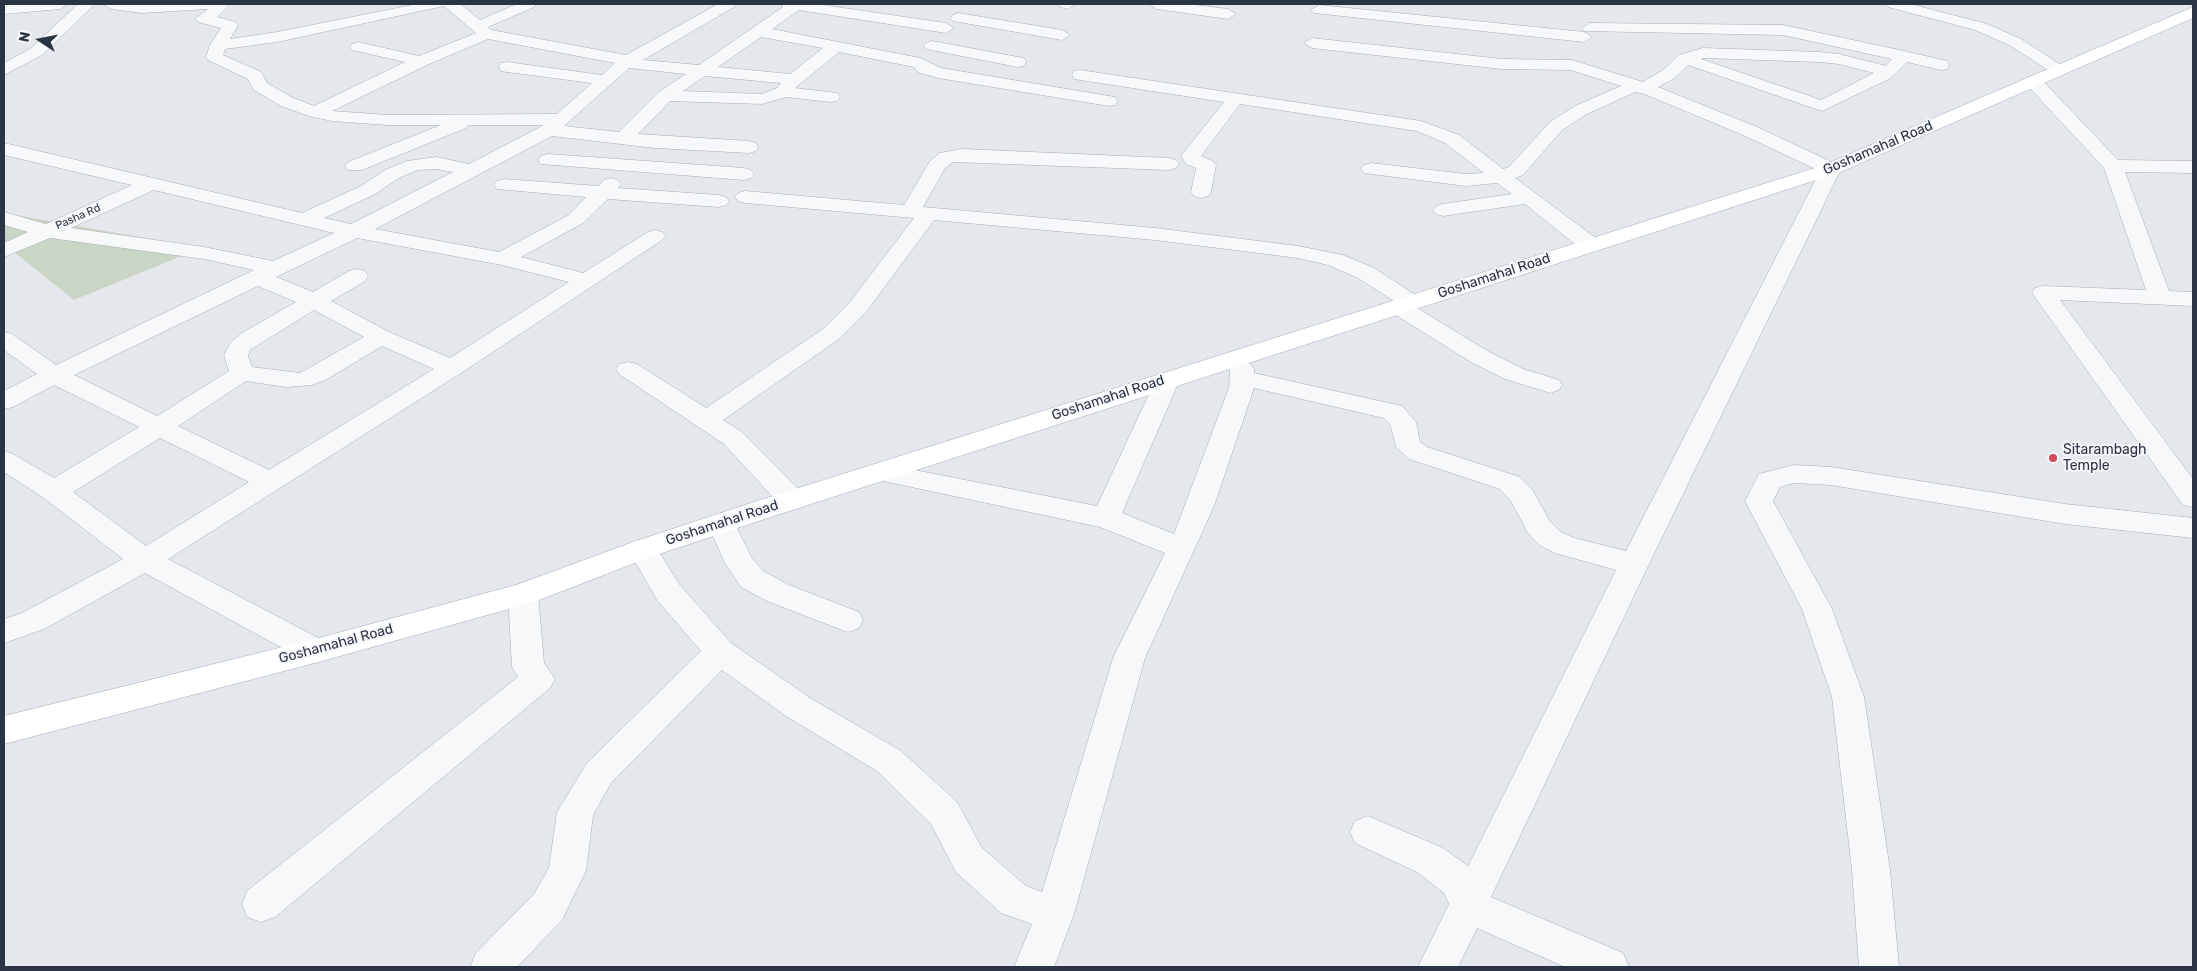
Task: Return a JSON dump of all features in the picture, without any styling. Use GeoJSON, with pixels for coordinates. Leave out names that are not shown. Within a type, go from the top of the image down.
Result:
{"type":"FeatureCollection","features":[{"type":"Feature","properties":{"kind":"main road","name":"Goshamahal Road"},"geometry":{"type":"LineString","coordinates":[[4,730],[315,651],[523,594],[643,549],[721,523],[1168,379],[1238,368],[1406,305],[1589,244],[1830,169],[2193,12]]}},
{"type":"Feature","properties":{"kind":"street"},"geometry":{"type":"LineString","coordinates":[[4,9],[60,4]]}},
{"type":"Feature","properties":{"kind":"street"},"geometry":{"type":"LineString","coordinates":[[4,70],[36,52],[87,4]]}},
{"type":"Feature","properties":{"kind":"street"},"geometry":{"type":"LineString","coordinates":[[110,4],[156,8],[198,4],[220,6],[215,12],[203,19],[230,25],[218,45],[214,57],[254,76],[260,86],[287,102],[332,116],[388,120],[469,120],[555,125],[654,142],[749,147]]}},
{"type":"Feature","properties":{"kind":"street"},"geometry":{"type":"LineString","coordinates":[[156,8],[175,4]]}},
{"type":"Feature","properties":{"kind":"street"},"geometry":{"type":"LineString","coordinates":[[218,45],[278,37],[438,4]]}},
{"type":"Feature","properties":{"kind":"street"},"geometry":{"type":"LineString","coordinates":[[451,4],[482,30],[627,62],[701,69],[788,86],[831,97]]}},
{"type":"Feature","properties":{"kind":"street"},"geometry":{"type":"LineString","coordinates":[[316,112],[482,30],[529,4]]}},
{"type":"Feature","properties":{"kind":"street"},"geometry":{"type":"LineString","coordinates":[[4,401],[265,272],[354,231],[555,125],[604,80],[627,62],[729,4]]}},
{"type":"Feature","properties":{"kind":"street"},"geometry":{"type":"LineString","coordinates":[[865,16],[880,4]]}},
{"type":"Feature","properties":{"kind":"street"},"geometry":{"type":"LineString","coordinates":[[920,63],[952,23],[976,4]]}},
{"type":"Feature","properties":{"kind":"street"},"geometry":{"type":"LineString","coordinates":[[1157,4],[1228,14]]}},
{"type":"Feature","properties":{"kind":"street"},"geometry":{"type":"LineString","coordinates":[[1405,4],[1496,12]]}},
{"type":"Feature","properties":{"kind":"street"},"geometry":{"type":"LineString","coordinates":[[1892,4],[1981,27],[2015,42],[2059,69]]}},
{"type":"Feature","properties":{"kind":"street"},"geometry":{"type":"LineString","coordinates":[[624,138],[665,96],[701,69],[761,32],[792,5],[901,21],[952,23],[1062,35]]}},
{"type":"Feature","properties":{"kind":"street"},"geometry":{"type":"LineString","coordinates":[[901,21],[914,10]]}},
{"type":"Feature","properties":{"kind":"street"},"geometry":{"type":"LineString","coordinates":[[1319,10],[1587,33],[1752,28],[1784,30],[1941,65]]}},
{"type":"Feature","properties":{"kind":"street"},"geometry":{"type":"LineString","coordinates":[[1572,65],[1587,33],[1582,19],[1576,18]]}},
{"type":"Feature","properties":{"kind":"street"},"geometry":{"type":"LineString","coordinates":[[761,32],[920,63],[924,68],[938,73],[1109,101]]}},
{"type":"Feature","properties":{"kind":"street"},"geometry":{"type":"LineString","coordinates":[[1312,43],[1502,64],[1572,65],[1645,88],[1750,131],[1830,169],[1634,564],[1438,967]]}},
{"type":"Feature","properties":{"kind":"street"},"geometry":{"type":"LineString","coordinates":[[665,96],[762,99],[788,86],[836,46]]}},
{"type":"Feature","properties":{"kind":"street"},"geometry":{"type":"LineString","coordinates":[[932,46],[1018,62]]}},
{"type":"Feature","properties":{"kind":"street"},"geometry":{"type":"LineString","coordinates":[[358,47],[420,61]]}},
{"type":"Feature","properties":{"kind":"street"},"geometry":{"type":"LineString","coordinates":[[4,53],[36,52]]}},
{"type":"Feature","properties":{"kind":"street"},"geometry":{"type":"LineString","coordinates":[[1371,169],[1466,180],[1500,177],[1516,171],[1556,126],[1581,110],[1633,88],[1645,88],[1669,74],[1686,59],[1713,52],[1820,57],[1839,59],[1886,70],[1893,69],[1904,56]]}},
{"type":"Feature","properties":{"kind":"street"},"geometry":{"type":"LineString","coordinates":[[1686,59],[1822,106],[1885,74]]}},
{"type":"Feature","properties":{"kind":"street"},"geometry":{"type":"LineString","coordinates":[[507,67],[604,80]]}},
{"type":"Feature","properties":{"kind":"street"},"geometry":{"type":"LineString","coordinates":[[1080,75],[1421,126],[1452,139],[1589,244]]}},
{"type":"Feature","properties":{"kind":"street"},"geometry":{"type":"LineString","coordinates":[[2033,81],[2113,166],[2159,296]]}},
{"type":"Feature","properties":{"kind":"street"},"geometry":{"type":"LineString","coordinates":[[1201,192],[1206,165],[1193,160],[1191,156],[1236,98]]}},
{"type":"Feature","properties":{"kind":"street"},"geometry":{"type":"LineString","coordinates":[[355,166],[447,131],[469,120]]}},
{"type":"Feature","properties":{"kind":"street"},"geometry":{"type":"LineString","coordinates":[[502,259],[576,219],[654,142]]}},
{"type":"Feature","properties":{"kind":"street"},"geometry":{"type":"LineString","coordinates":[[4,149],[354,231],[502,259],[586,280]]}},
{"type":"Feature","properties":{"kind":"street"},"geometry":{"type":"LineString","coordinates":[[706,420],[831,334],[858,307],[920,212],[937,165],[948,157],[962,155],[1169,164]]}},
{"type":"Feature","properties":{"kind":"street"},"geometry":{"type":"LineString","coordinates":[[548,160],[744,174]]}},
{"type":"Feature","properties":{"kind":"street"},"geometry":{"type":"LineString","coordinates":[[305,219],[362,194],[392,174],[414,165],[436,163],[471,170]]}},
{"type":"Feature","properties":{"kind":"street"},"geometry":{"type":"LineString","coordinates":[[2113,166],[2193,167]]}},
{"type":"Feature","properties":{"kind":"street","name":"Pasha Rd"},"geometry":{"type":"LineString","coordinates":[[4,251],[153,183]]}},
{"type":"Feature","properties":{"kind":"street"},"geometry":{"type":"LineString","coordinates":[[504,185],[719,201]]}},
{"type":"Feature","properties":{"kind":"street"},"geometry":{"type":"LineString","coordinates":[[745,196],[1155,234],[1298,252],[1335,260],[1366,272],[1406,305],[1480,357],[1514,374],[1550,385]]}},
{"type":"Feature","properties":{"kind":"street"},"geometry":{"type":"LineString","coordinates":[[1443,210],[1528,198]]}},
{"type":"Feature","properties":{"kind":"street"},"geometry":{"type":"LineString","coordinates":[[4,218],[46,231],[204,253],[265,272],[314,301],[382,337],[452,368]]}},
{"type":"Feature","properties":{"kind":"street"},"geometry":{"type":"LineString","coordinates":[[4,632],[33,621],[145,560],[452,368],[655,236]]}},
{"type":"Feature","properties":{"kind":"street"},"geometry":{"type":"LineString","coordinates":[[242,373],[236,355],[239,347],[250,338],[357,276]]}},
{"type":"Feature","properties":{"kind":"street"},"geometry":{"type":"LineString","coordinates":[[2193,299],[2159,296],[2043,293],[2193,498]]}},
{"type":"Feature","properties":{"kind":"street"},"geometry":{"type":"LineString","coordinates":[[54,491],[242,373],[286,380],[303,380],[318,374],[382,337]]}},
{"type":"Feature","properties":{"kind":"street"},"geometry":{"type":"LineString","coordinates":[[4,339],[54,375],[271,482]]}},
{"type":"Feature","properties":{"kind":"street"},"geometry":{"type":"LineString","coordinates":[[1034,967],[1055,914],[1129,658],[1200,506],[1238,368],[1393,412],[1403,422],[1405,437],[1409,447],[1418,453],[1510,483],[1522,496],[1538,526],[1549,538],[1565,546],[1634,564]]}},
{"type":"Feature","properties":{"kind":"street"},"geometry":{"type":"LineString","coordinates":[[628,369],[733,438],[792,500]]}},
{"type":"Feature","properties":{"kind":"street"},"geometry":{"type":"LineString","coordinates":[[1106,518],[1168,379]]}},
{"type":"Feature","properties":{"kind":"street"},"geometry":{"type":"LineString","coordinates":[[4,460],[54,491],[145,560],[315,651]]}},
{"type":"Feature","properties":{"kind":"street"},"geometry":{"type":"LineString","coordinates":[[879,472],[1106,518],[1182,548]]}},
{"type":"Feature","properties":{"kind":"street"},"geometry":{"type":"LineString","coordinates":[[1879,967],[1871,870],[1848,696],[1817,609],[1759,501],[1769,480],[1794,474],[1832,476],[2065,514],[2193,528]]}},
{"type":"Feature","properties":{"kind":"street"},"geometry":{"type":"LineString","coordinates":[[721,523],[740,563],[752,579],[778,593],[848,620]]}},
{"type":"Feature","properties":{"kind":"street"},"geometry":{"type":"LineString","coordinates":[[643,549],[668,592],[720,652],[798,707],[889,761],[944,813],[968,860],[1014,900],[1055,914]]}},
{"type":"Feature","properties":{"kind":"street"},"geometry":{"type":"LineString","coordinates":[[261,904],[539,679],[528,667],[523,594]]}},
{"type":"Feature","properties":{"kind":"street"},"geometry":{"type":"LineString","coordinates":[[490,967],[548,907],[567,871],[575,812],[599,773],[720,652]]}},
{"type":"Feature","properties":{"kind":"street"},"geometry":{"type":"LineString","coordinates":[[1368,832],[1430,860],[1445,870],[1458,880],[1468,904],[1609,967]]}},
{"type":"Feature","properties":{"kind":"green space"},"geometry":{"type":"Polygon","coordinates":[[[4,213],[201,248],[74,300],[4,244],[4,213]]]}},
{"type":"Feature","properties":{"kind":"place","name":"Sitarambagh Temple"},"geometry":{"type":"Point","coordinates":[2053,458]}}]}
